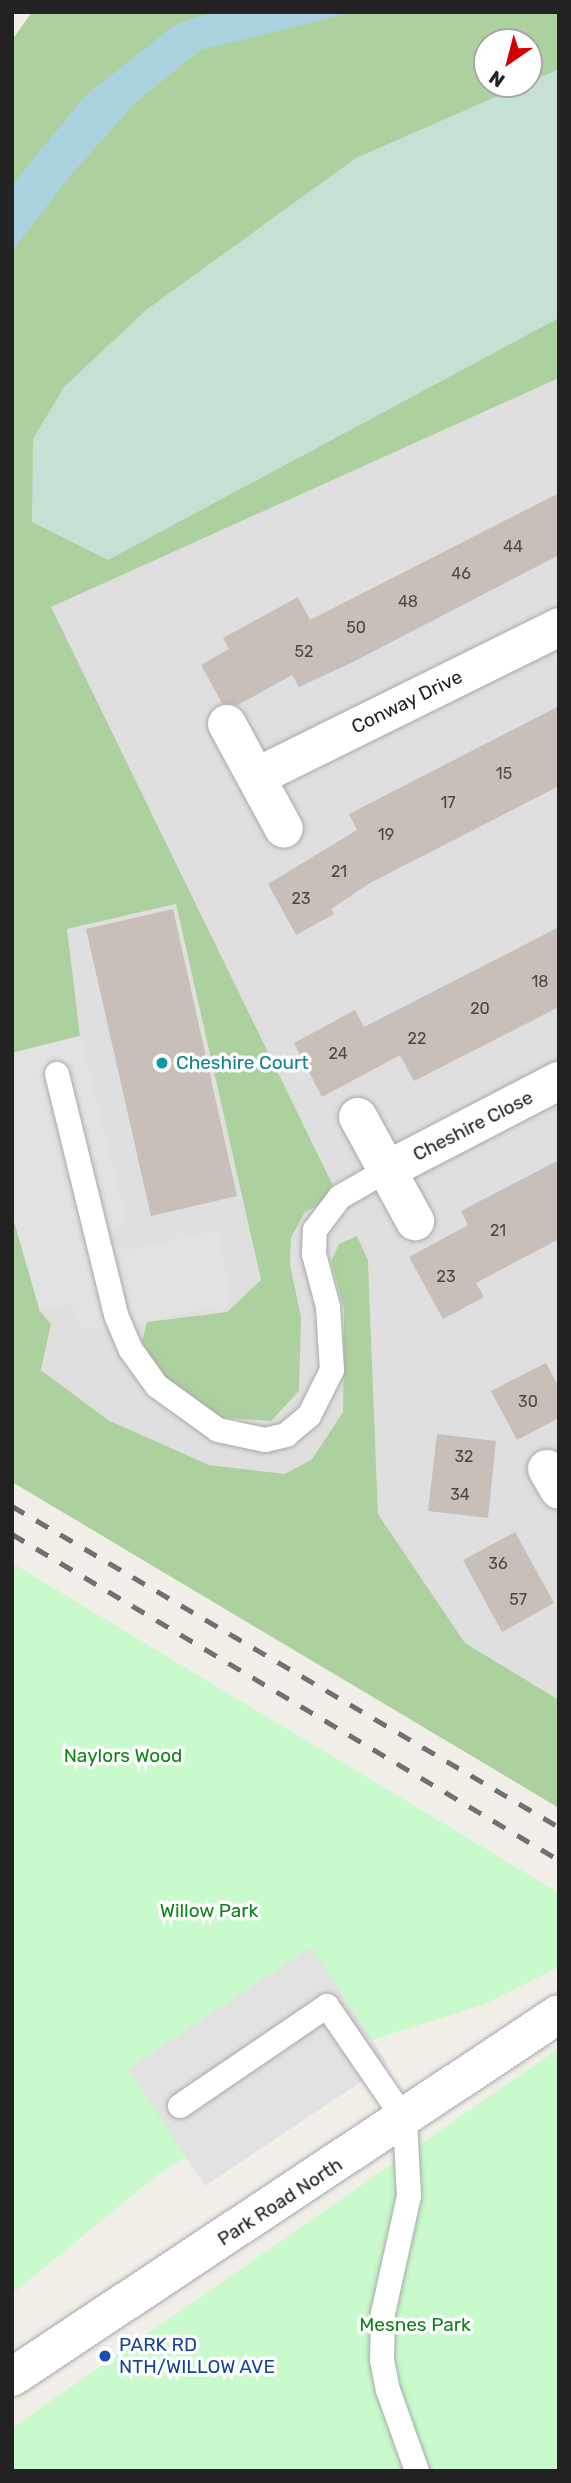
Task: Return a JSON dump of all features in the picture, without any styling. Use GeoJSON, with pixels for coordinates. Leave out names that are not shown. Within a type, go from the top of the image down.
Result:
{"type":"FeatureCollection","features":[{"type":"Feature","properties":{"kind":"street","name":"Conway Drive"},"geometry":{"type":"LineString","coordinates":[[256,778],[559,627]]}},
{"type":"Feature","properties":{"kind":"street"},"geometry":{"type":"LineString","coordinates":[[227,724],[284,829]]}},
{"type":"Feature","properties":{"kind":"street","name":"Cheshire Close"},"geometry":{"type":"LineString","coordinates":[[387,1170],[559,1081]]}},
{"type":"Feature","properties":{"kind":"street"},"geometry":{"type":"LineString","coordinates":[[358,1117],[415,1221]]}},
{"type":"Feature","properties":{"kind":"street","name":"Park Road North"},"geometry":{"type":"LineString","coordinates":[[12,2377],[405,2120],[553,2018]]}},
{"type":"Feature","properties":{"kind":"lane"},"geometry":{"type":"LineString","coordinates":[[57,1074],[116,1315],[131,1350],[157,1386],[218,1430],[265,1440],[286,1435],[309,1416],[332,1370],[328,1307],[314,1255],[315,1230],[340,1197],[387,1170]]}},
{"type":"Feature","properties":{"kind":"lane"},"geometry":{"type":"LineString","coordinates":[[180,2106],[327,2006],[405,2120],[409,2196],[383,2313],[382,2360],[388,2390],[417,2471]]}},
{"type":"Feature","properties":{"kind":"shaded area"},"geometry":{"type":"Polygon","coordinates":[[[559,378],[559,1700],[465,1643],[378,1514],[368,1260],[357,1236],[331,1261],[344,1309],[343,1412],[312,1459],[285,1474],[209,1465],[108,1420],[41,1370],[51,1324],[40,1311],[12,1214],[12,1053],[80,1036],[66,929],[176,904],[261,1280],[227,1312],[147,1322],[301,1317],[290,1264],[291,1238],[305,1212],[337,1196],[50,607],[559,378]]]}},
{"type":"Feature","properties":{"kind":"shaded area"},"geometry":{"type":"Polygon","coordinates":[[[80,1036],[127,1224],[95,1235],[107,1245],[128,1250],[218,1230],[231,1303],[147,1322],[82,1329],[71,1304],[40,1311],[12,1214],[12,1053],[80,1036]]]}},
{"type":"Feature","properties":{"kind":"shaded area"},"geometry":{"type":"Polygon","coordinates":[[[311,1947],[388,2064],[205,2186],[128,2069],[311,1947]]]}},
{"type":"Feature","properties":{"kind":"green space"},"geometry":{"type":"Polygon","coordinates":[[[32,12],[559,12],[559,378],[51,607],[338,1196],[305,1212],[291,1238],[290,1264],[301,1317],[299,1391],[271,1421],[217,1417],[170,1385],[142,1342],[147,1322],[227,1312],[261,1280],[176,904],[67,929],[80,1036],[12,1053],[12,40],[32,12]]]}},
{"type":"Feature","properties":{"kind":"green space"},"geometry":{"type":"Polygon","coordinates":[[[559,69],[559,318],[108,560],[32,522],[33,439],[64,387],[146,310],[356,158],[493,98],[543,98],[543,76],[559,69]]]}},
{"type":"Feature","properties":{"kind":"green space"},"geometry":{"type":"Polygon","coordinates":[[[12,1214],[40,1311],[51,1324],[41,1370],[108,1420],[209,1465],[285,1474],[312,1459],[343,1412],[344,1309],[331,1261],[339,1244],[357,1236],[368,1260],[378,1514],[465,1643],[559,1700],[559,1808],[12,1482],[12,1214]]]}},
{"type":"Feature","properties":{"kind":"green space","name":"Willow Park"},"geometry":{"type":"Polygon","coordinates":[[[12,1563],[559,1893],[559,1967],[485,2004],[372,2040],[157,2175],[12,2294],[12,1563]]]}},
{"type":"Feature","properties":{"kind":"green space","name":"Mesnes Park"},"geometry":{"type":"Polygon","coordinates":[[[559,2048],[559,2471],[12,2471],[12,2428],[559,2048]]]}},
{"type":"Feature","properties":{"kind":"water"},"geometry":{"type":"Polygon","coordinates":[[[213,12],[410,12],[346,14],[200,50],[135,103],[70,176],[12,251],[12,185],[85,96],[176,24],[213,12]]]}},
{"type":"Feature","properties":{"kind":"building"},"geometry":{"type":"Polygon","coordinates":[[[559,493],[559,555],[351,663],[299,687],[292,675],[238,705],[222,703],[201,665],[229,649],[223,638],[298,597],[310,620],[559,493]]]}},
{"type":"Feature","properties":{"kind":"building"},"geometry":{"type":"Polygon","coordinates":[[[559,706],[559,786],[370,883],[331,909],[334,914],[296,935],[268,884],[357,830],[349,814],[559,706]]]}},
{"type":"Feature","properties":{"kind":"building","name":"Cheshire Court"},"geometry":{"type":"Polygon","coordinates":[[[173,909],[237,1196],[151,1216],[86,929],[173,909]]]}},
{"type":"Feature","properties":{"kind":"building"},"geometry":{"type":"Polygon","coordinates":[[[559,927],[559,1007],[414,1081],[400,1055],[322,1097],[294,1043],[355,1010],[364,1027],[559,927]]]}},
{"type":"Feature","properties":{"kind":"building"},"geometry":{"type":"Polygon","coordinates":[[[559,1160],[559,1239],[476,1283],[484,1297],[443,1319],[409,1257],[468,1225],[461,1211],[559,1160]]]}},
{"type":"Feature","properties":{"kind":"building"},"geometry":{"type":"Polygon","coordinates":[[[546,1363],[559,1387],[559,1418],[517,1440],[491,1391],[546,1363]]]}},
{"type":"Feature","properties":{"kind":"building"},"geometry":{"type":"Polygon","coordinates":[[[437,1434],[496,1441],[488,1518],[428,1511],[437,1434]]]}},
{"type":"Feature","properties":{"kind":"building"},"geometry":{"type":"Polygon","coordinates":[[[515,1532],[554,1603],[502,1632],[463,1560],[515,1532]]]}},
{"type":"Feature","properties":{"kind":"railway"},"geometry":{"type":"LineString","coordinates":[[12,1506],[559,1827]]}},
{"type":"Feature","properties":{"kind":"railway"},"geometry":{"type":"LineString","coordinates":[[12,1534],[559,1860]]}},
{"type":"Feature","properties":{"kind":"place","name":"Cheshire Court"},"geometry":{"type":"Point","coordinates":[162,1063]}},
{"type":"Feature","properties":{"kind":"place","name":"PARK RD NTH/WILLOW AVE"},"geometry":{"type":"Point","coordinates":[105,2356]}},
{"type":"Feature","properties":{"kind":"park label","name":"Naylors Wood"},"geometry":{"type":"Point","coordinates":[123,1756]}}]}
